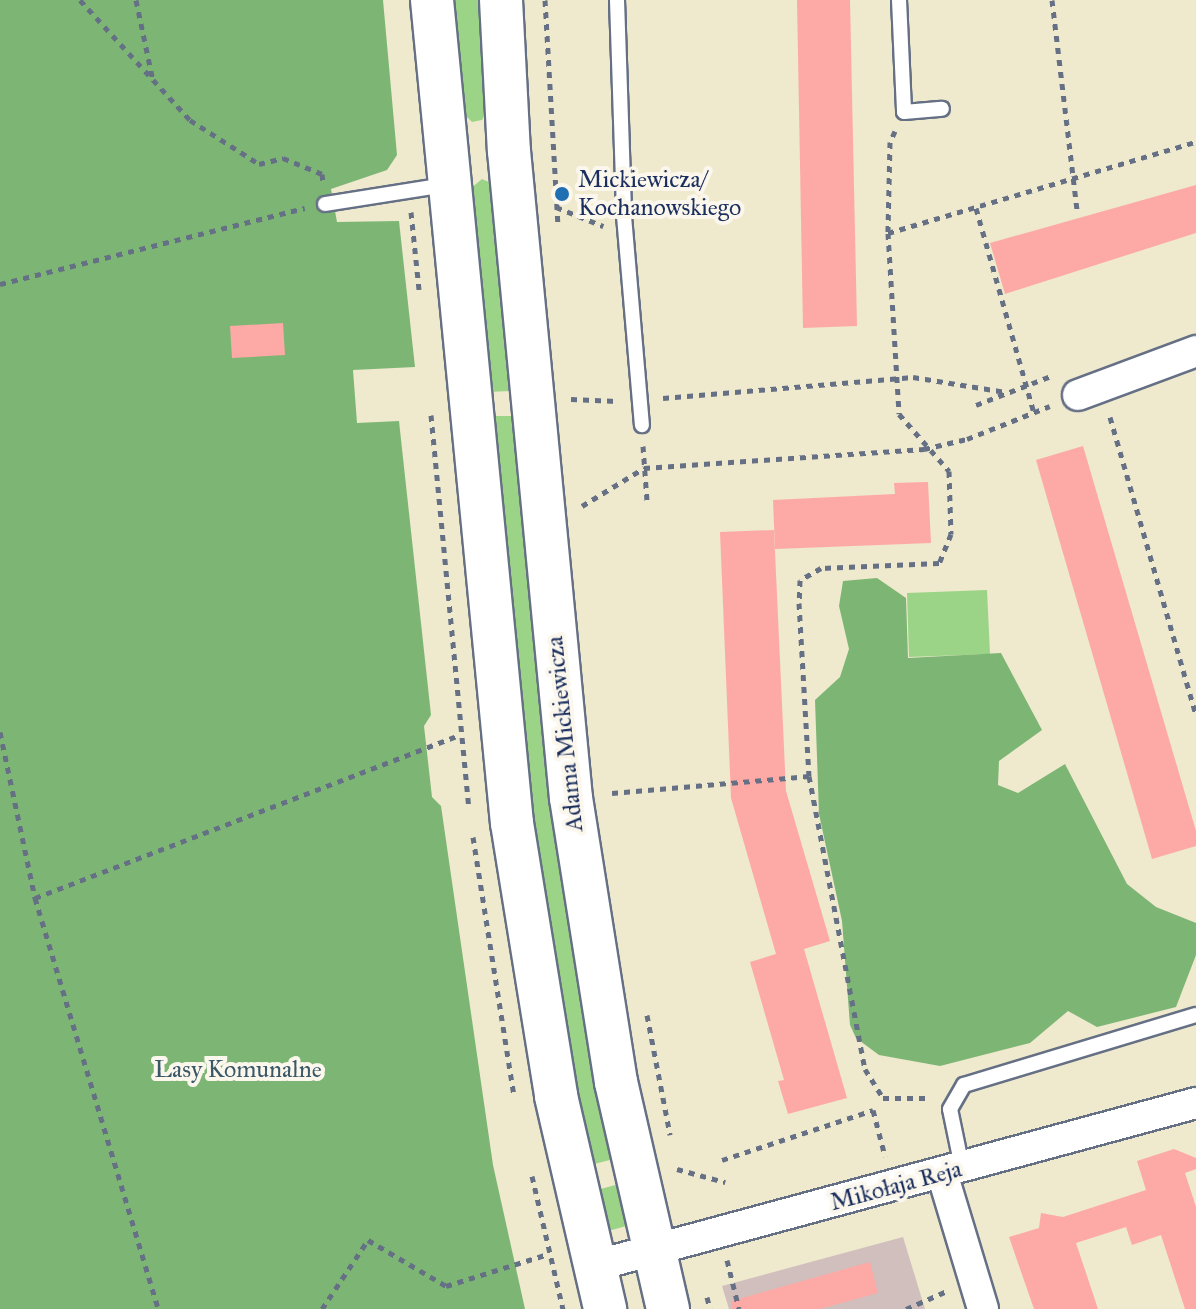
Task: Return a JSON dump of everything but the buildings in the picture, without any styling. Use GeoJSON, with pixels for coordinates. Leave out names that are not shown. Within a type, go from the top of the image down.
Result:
{"type":"FeatureCollection","features":[{"type":"Feature","properties":{"kind":"street"},"geometry":{"type":"LineString","coordinates":[[432,0],[512,823],[553,1081],[605,1309]]}},
{"type":"Feature","properties":{"kind":"street","name":"Adama Mickiewicza"},"geometry":{"type":"LineString","coordinates":[[501,0],[509,151],[571,798],[602,1010],[689,1242],[668,1309]]}},
{"type":"Feature","properties":{"kind":"street"},"geometry":{"type":"LineString","coordinates":[[448,170],[509,151]]}},
{"type":"Feature","properties":{"kind":"street"},"geometry":{"type":"LineString","coordinates":[[1090,390],[1196,351]]}},
{"type":"Feature","properties":{"kind":"street","name":"Mikołaja Reja"},"geometry":{"type":"LineString","coordinates":[[594,1266],[1196,1103]]}},
{"type":"Feature","properties":{"kind":"street"},"geometry":{"type":"LineString","coordinates":[[952,1170],[978,1295]]}},
{"type":"Feature","properties":{"kind":"lane"},"geometry":{"type":"LineString","coordinates":[[617,0],[626,238],[642,425]]}},
{"type":"Feature","properties":{"kind":"lane"},"geometry":{"type":"LineString","coordinates":[[899,0],[904,112],[942,109]]}},
{"type":"Feature","properties":{"kind":"lane"},"geometry":{"type":"LineString","coordinates":[[325,204],[448,170]]}},
{"type":"Feature","properties":{"kind":"lane"},"geometry":{"type":"LineString","coordinates":[[952,1170],[953,1098],[974,1080],[1196,1015]]}},
{"type":"Feature","properties":{"kind":"path"},"geometry":{"type":"LineString","coordinates":[[0,284],[325,204],[322,174],[283,158],[259,164],[190,120],[80,0]]}},
{"type":"Feature","properties":{"kind":"path"},"geometry":{"type":"LineString","coordinates":[[136,0],[153,81]]}},
{"type":"Feature","properties":{"kind":"path"},"geometry":{"type":"LineString","coordinates":[[545,0],[559,237]]}},
{"type":"Feature","properties":{"kind":"path"},"geometry":{"type":"LineString","coordinates":[[1052,0],[1070,180],[1077,210]]}},
{"type":"Feature","properties":{"kind":"path"},"geometry":{"type":"LineString","coordinates":[[883,1098],[865,1069],[809,776],[800,580],[821,568],[939,563],[951,534],[949,471],[899,414],[895,379],[888,233],[890,142],[904,112]]}},
{"type":"Feature","properties":{"kind":"path"},"geometry":{"type":"LineString","coordinates":[[888,233],[1196,142]]}},
{"type":"Feature","properties":{"kind":"path"},"geometry":{"type":"LineString","coordinates":[[556,207],[626,238]]}},
{"type":"Feature","properties":{"kind":"path"},"geometry":{"type":"LineString","coordinates":[[976,208],[1034,413]]}},
{"type":"Feature","properties":{"kind":"path"},"geometry":{"type":"LineString","coordinates":[[403,212],[411,217]]}},
{"type":"Feature","properties":{"kind":"path"},"geometry":{"type":"LineString","coordinates":[[976,405],[1063,374],[1090,390],[1196,715]]}},
{"type":"Feature","properties":{"kind":"path"},"geometry":{"type":"LineString","coordinates":[[572,399],[640,400],[895,379],[943,378],[1009,392]]}},
{"type":"Feature","properties":{"kind":"path"},"geometry":{"type":"LineString","coordinates":[[571,384],[574,415]]}},
{"type":"Feature","properties":{"kind":"path"},"geometry":{"type":"LineString","coordinates":[[582,506],[644,468],[930,448],[1034,413],[1090,390]]}},
{"type":"Feature","properties":{"kind":"path"},"geometry":{"type":"LineString","coordinates":[[642,425],[647,501]]}},
{"type":"Feature","properties":{"kind":"path"},"geometry":{"type":"LineString","coordinates":[[581,491],[584,522]]}},
{"type":"Feature","properties":{"kind":"path"},"geometry":{"type":"LineString","coordinates":[[0,732],[35,898],[158,1309]]}},
{"type":"Feature","properties":{"kind":"path"},"geometry":{"type":"LineString","coordinates":[[35,898],[460,735]]}},
{"type":"Feature","properties":{"kind":"path"},"geometry":{"type":"LineString","coordinates":[[612,793],[809,776]]}},
{"type":"Feature","properties":{"kind":"path"},"geometry":{"type":"LineString","coordinates":[[610,779],[614,807]]}},
{"type":"Feature","properties":{"kind":"path"},"geometry":{"type":"LineString","coordinates":[[645,1000],[672,1143]]}},
{"type":"Feature","properties":{"kind":"path"},"geometry":{"type":"LineString","coordinates":[[883,1098],[953,1098]]}},
{"type":"Feature","properties":{"kind":"path"},"geometry":{"type":"LineString","coordinates":[[722,1160],[873,1110],[883,1098]]}},
{"type":"Feature","properties":{"kind":"path"},"geometry":{"type":"LineString","coordinates":[[873,1110],[887,1162]]}},
{"type":"Feature","properties":{"kind":"path"},"geometry":{"type":"LineString","coordinates":[[675,1157],[681,1184]]}},
{"type":"Feature","properties":{"kind":"path"},"geometry":{"type":"LineString","coordinates":[[677,1169],[725,1182]]}},
{"type":"Feature","properties":{"kind":"path"},"geometry":{"type":"LineString","coordinates":[[322,1309],[368,1240],[446,1286],[548,1254]]}},
{"type":"Feature","properties":{"kind":"path"},"geometry":{"type":"LineString","coordinates":[[689,1242],[710,1309]]}},
{"type":"Feature","properties":{"kind":"path"},"geometry":{"type":"LineString","coordinates":[[689,1242],[739,1309]]}},
{"type":"Feature","properties":{"kind":"path"},"geometry":{"type":"LineString","coordinates":[[906,1309],[978,1295]]}},
{"type":"Feature","properties":{"kind":"shaded area"},"geometry":{"type":"Polygon","coordinates":[[[903,1237],[925,1309],[729,1309],[722,1286],[903,1237]]]}},
{"type":"Feature","properties":{"kind":"green space","name":"Lasy Komunalne"},"geometry":{"type":"Polygon","coordinates":[[[0,0],[383,0],[397,155],[387,170],[331,189],[337,222],[399,221],[415,367],[353,370],[357,423],[399,421],[431,715],[424,726],[432,797],[441,806],[493,1165],[525,1309],[0,1309],[0,0]]]}},
{"type":"Feature","properties":{"kind":"green space"},"geometry":{"type":"Polygon","coordinates":[[[451,0],[483,0],[488,109],[482,120],[472,122],[462,112],[451,0]]]}},
{"type":"Feature","properties":{"kind":"green space"},"geometry":{"type":"Polygon","coordinates":[[[482,179],[491,183],[511,391],[488,392],[470,189],[482,179]]]}},
{"type":"Feature","properties":{"kind":"green space"},"geometry":{"type":"Polygon","coordinates":[[[490,416],[516,416],[614,1159],[590,1165],[558,1001],[526,774],[490,416]]]}},
{"type":"Feature","properties":{"kind":"green space"},"geometry":{"type":"Polygon","coordinates":[[[877,578],[906,598],[908,658],[1001,653],[1042,730],[999,761],[998,785],[1018,793],[1065,764],[1127,884],[1156,907],[1196,923],[1196,955],[1176,1007],[1097,1027],[1068,1011],[1030,1043],[940,1066],[879,1055],[856,1038],[850,1025],[842,921],[819,814],[815,700],[840,677],[849,649],[839,606],[843,581],[877,578]]]}},
{"type":"Feature","properties":{"kind":"green space"},"geometry":{"type":"Polygon","coordinates":[[[987,590],[990,654],[909,657],[907,593],[987,590]]]}},
{"type":"Feature","properties":{"kind":"green space"},"geometry":{"type":"Polygon","coordinates":[[[619,1184],[627,1220],[626,1226],[612,1230],[605,1226],[597,1190],[619,1184]]]}},
{"type":"Feature","properties":{"kind":"place","name":"Mickiewicza/ Kochanowskiego"},"geometry":{"type":"Point","coordinates":[562,194]}}]}
